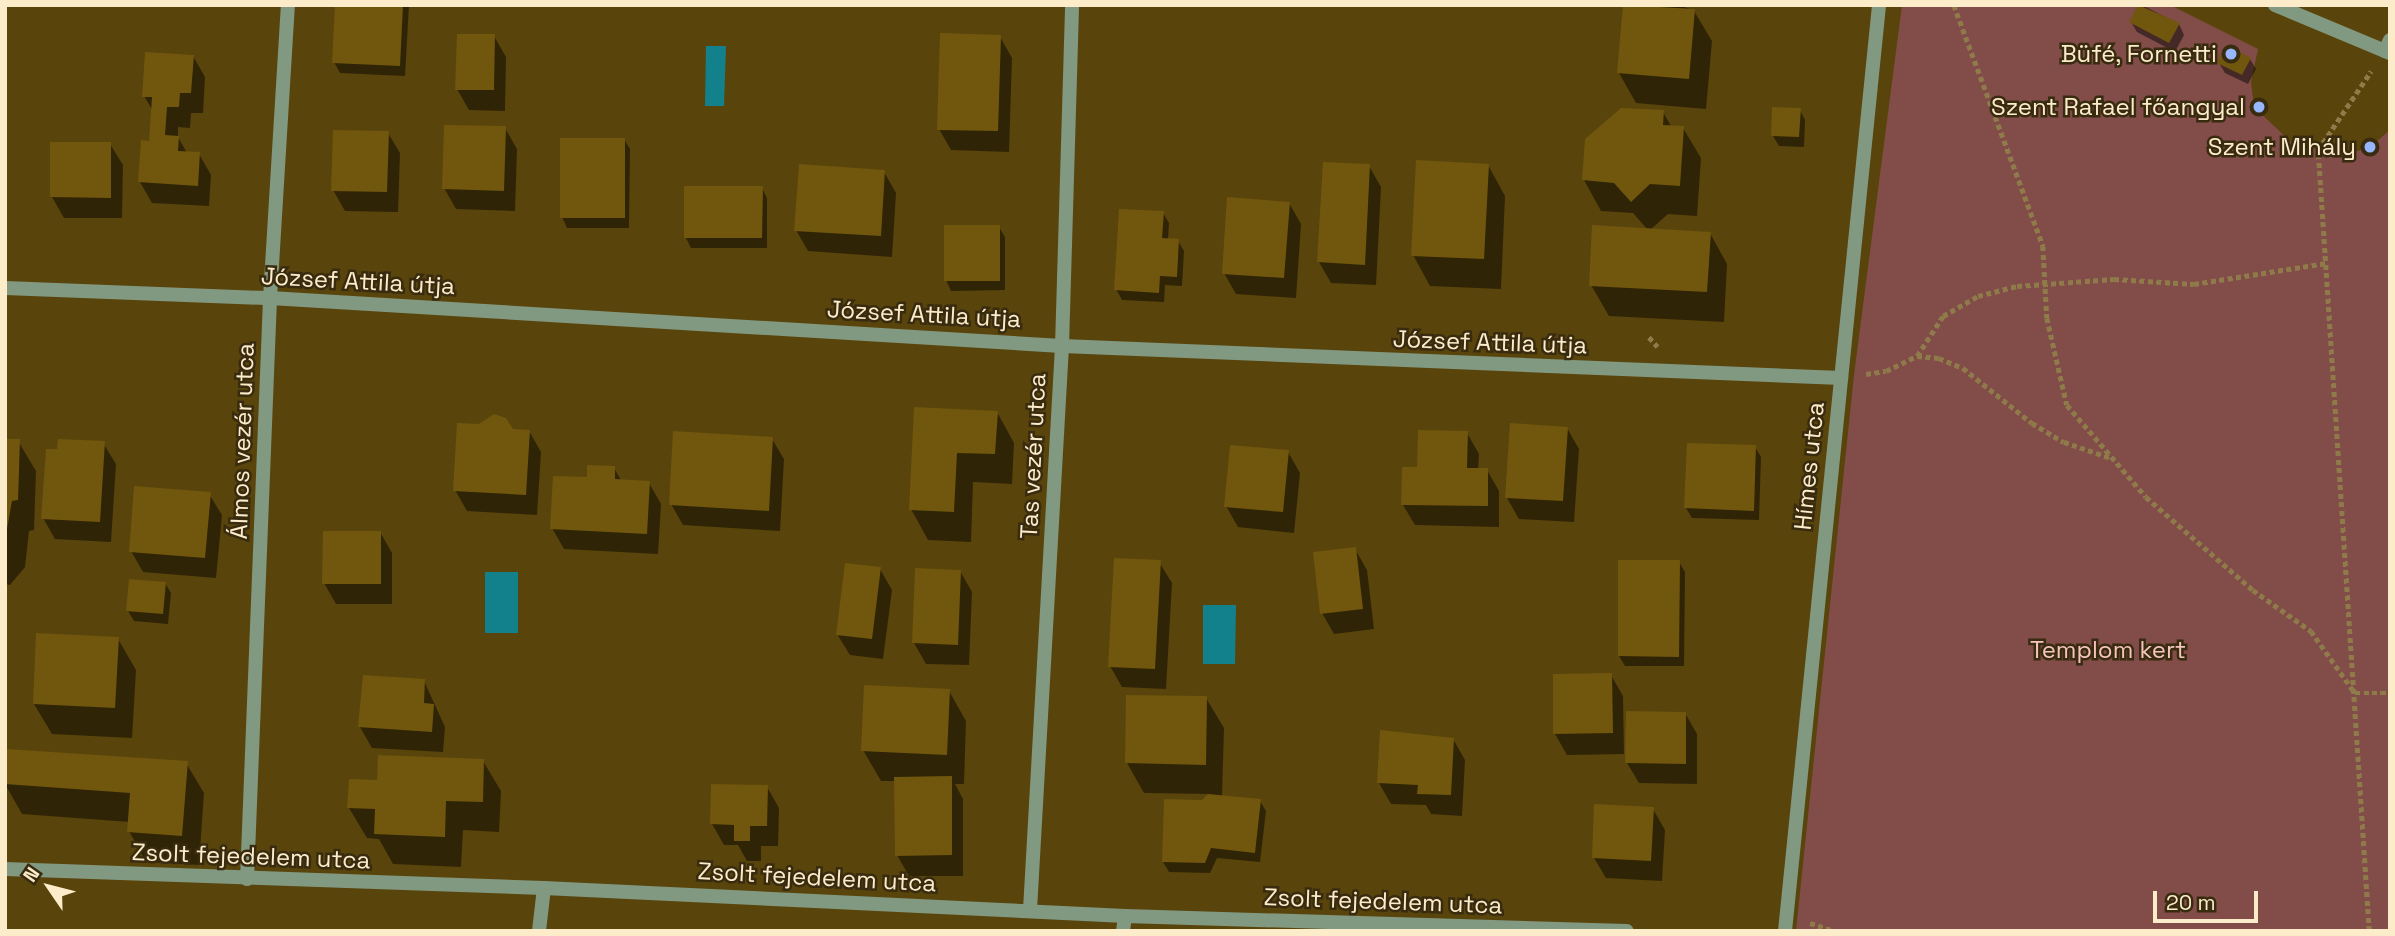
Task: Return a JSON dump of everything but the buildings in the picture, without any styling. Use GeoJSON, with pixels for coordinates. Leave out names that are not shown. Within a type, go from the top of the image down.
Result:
{"type":"FeatureCollection","features":[{"type":"Feature","properties":{"kind":"street","name":"Álmos vezér utca"},"geometry":{"type":"LineString","coordinates":[[247,879],[270,298],[288,5]]}},
{"type":"Feature","properties":{"kind":"street","name":"Tas vezér utca"},"geometry":{"type":"LineString","coordinates":[[1030,910],[1062,346],[1072,5]]}},
{"type":"Feature","properties":{"kind":"street","name":"Hímes utca"},"geometry":{"type":"LineString","coordinates":[[1785,931],[1880,5]]}},
{"type":"Feature","properties":{"kind":"street"},"geometry":{"type":"LineString","coordinates":[[2275,5],[2388,48]]}},
{"type":"Feature","properties":{"kind":"street","name":"József Attila útja"},"geometry":{"type":"LineString","coordinates":[[5,288],[270,298],[1062,346],[1841,378]]}},
{"type":"Feature","properties":{"kind":"street","name":"Zsolt fejedelem utca"},"geometry":{"type":"LineString","coordinates":[[5,869],[544,888],[1030,910],[1124,924],[1628,931]]}},
{"type":"Feature","properties":{"kind":"street"},"geometry":{"type":"LineString","coordinates":[[539,931],[544,888]]}},
{"type":"Feature","properties":{"kind":"path"},"geometry":{"type":"LineString","coordinates":[[1954,5],[2043,246],[2047,318],[2067,405],[2146,497],[2253,590],[2311,631],[2355,692]]}},
{"type":"Feature","properties":{"kind":"path"},"geometry":{"type":"LineString","coordinates":[[2364,81],[2318,150],[2369,931]]}},
{"type":"Feature","properties":{"kind":"path"},"geometry":{"type":"LineString","coordinates":[[1917,356],[1943,316],[1978,296],[2046,282],[2114,279],[2194,284],[2326,263]]}},
{"type":"Feature","properties":{"kind":"path"},"geometry":{"type":"LineString","coordinates":[[1841,378],[1886,371],[1917,356],[1939,358],[1963,368],[2032,423],[2064,442],[2112,459]]}},
{"type":"Feature","properties":{"kind":"path"},"geometry":{"type":"LineString","coordinates":[[2355,692],[2390,693]]}},
{"type":"Feature","properties":{"kind":"path"},"geometry":{"type":"LineString","coordinates":[[1822,924],[1835,931]]}},
{"type":"Feature","properties":{"kind":"green space","name":"Templom kert"},"geometry":{"type":"Polygon","coordinates":[[[1902,5],[2170,5],[2258,49],[2251,82],[2254,107],[2294,145],[2348,154],[2370,147],[2390,130],[2390,931],[1796,931],[1854,375],[1902,5]]]}},
{"type":"Feature","properties":{"kind":"water"},"geometry":{"type":"Polygon","coordinates":[[[706,46],[726,46],[724,106],[705,106],[706,46]]]}},
{"type":"Feature","properties":{"kind":"water"},"geometry":{"type":"Polygon","coordinates":[[[485,572],[518,572],[518,633],[485,633],[485,572]]]}},
{"type":"Feature","properties":{"kind":"water"},"geometry":{"type":"Polygon","coordinates":[[[1203,605],[1236,605],[1235,664],[1203,664],[1203,605]]]}},
{"type":"Feature","properties":{"kind":"place","name":"Büfé, Fornetti"},"geometry":{"type":"Point","coordinates":[2231,54]}},
{"type":"Feature","properties":{"kind":"place","name":"Szent Rafael főangyal"},"geometry":{"type":"Point","coordinates":[2259,107]}},
{"type":"Feature","properties":{"kind":"place","name":"Szent Mihály"},"geometry":{"type":"Point","coordinates":[2370,147]}}]}
